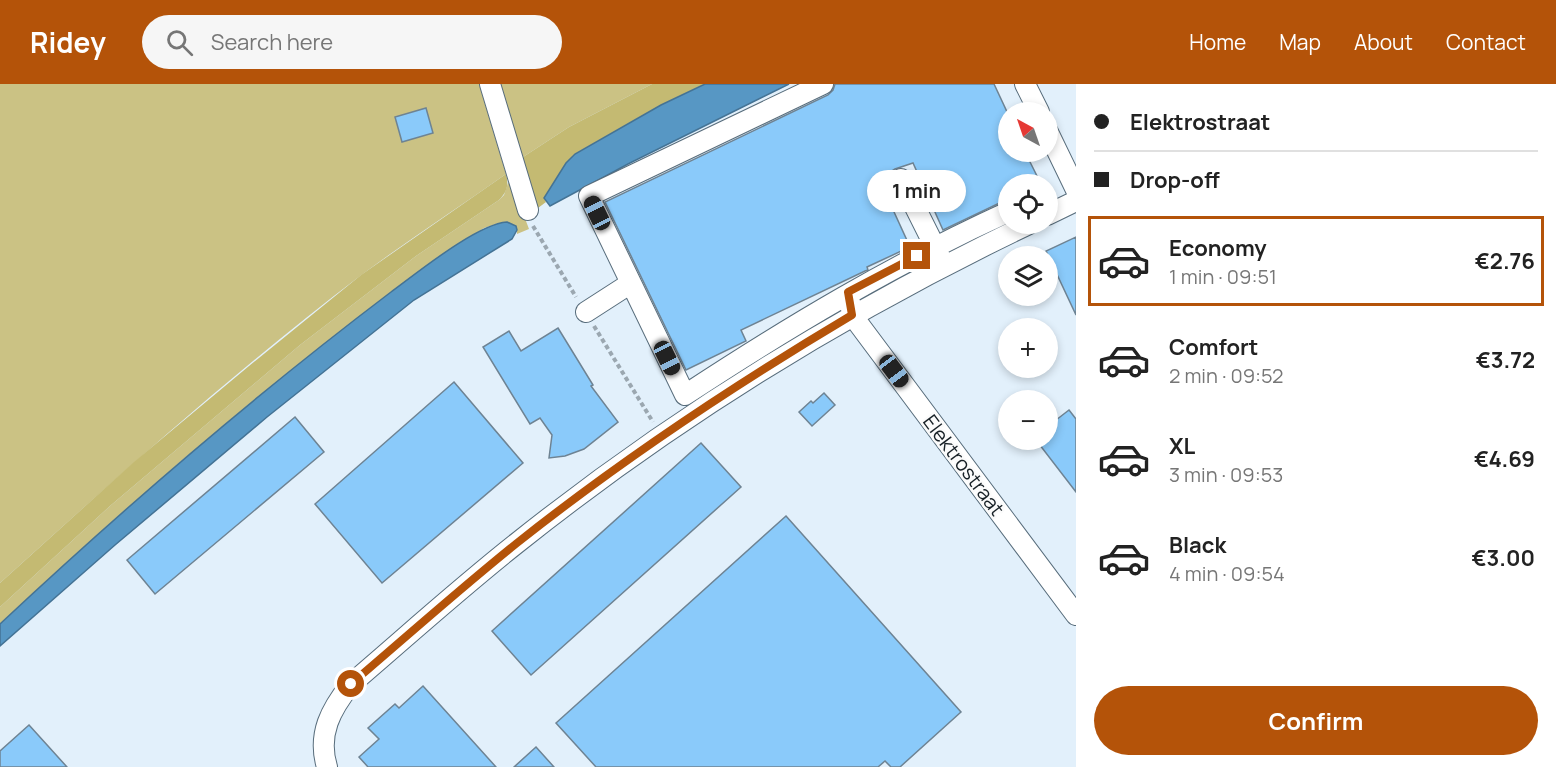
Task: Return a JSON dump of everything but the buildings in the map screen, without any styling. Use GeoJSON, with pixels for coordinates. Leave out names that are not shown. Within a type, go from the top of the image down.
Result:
{"type":"FeatureCollection","features":[{"type":"Feature","properties":{"kind":"street"},"geometry":{"type":"LineString","coordinates":[[490,84],[528,210]]}},
{"type":"Feature","properties":{"kind":"street"},"geometry":{"type":"LineString","coordinates":[[823,84],[589,196],[686,395],[848,292],[934,246],[998,225]]}},
{"type":"Feature","properties":{"kind":"street"},"geometry":{"type":"LineString","coordinates":[[1025,84],[1034,102]]}},
{"type":"Feature","properties":{"kind":"street"},"geometry":{"type":"LineString","coordinates":[[1058,153],[1076,190]]}},
{"type":"Feature","properties":{"kind":"street"},"geometry":{"type":"LineString","coordinates":[[902,179],[944,265]]}},
{"type":"Feature","properties":{"kind":"street"},"geometry":{"type":"LineString","coordinates":[[1058,210],[1076,201]]}},
{"type":"Feature","properties":{"kind":"street"},"geometry":{"type":"LineString","coordinates":[[327,767],[323,753],[332,708],[351,684],[517,543],[661,435],[752,375],[852,315],[944,265],[998,229]]}},
{"type":"Feature","properties":{"kind":"street"},"geometry":{"type":"LineString","coordinates":[[586,312],[631,283]]}},
{"type":"Feature","properties":{"kind":"street"},"geometry":{"type":"LineString","coordinates":[[848,292],[852,315]]}},
{"type":"Feature","properties":{"kind":"street","name":"Elektrostraat"},"geometry":{"type":"LineString","coordinates":[[852,315],[1076,615]]}},
{"type":"Feature","properties":{"kind":"street"},"geometry":{"type":"LineString","coordinates":[[779,335],[790,352]]}},
{"type":"Feature","properties":{"kind":"shaded area"},"geometry":{"type":"Polygon","coordinates":[[[0,84],[479,84],[506,174],[378,263],[267,349],[132,464],[0,583],[0,84]]]}},
{"type":"Feature","properties":{"kind":"shaded area"},"geometry":{"type":"Polygon","coordinates":[[[498,84],[652,84],[569,127],[520,159],[498,84]]]}},
{"type":"Feature","properties":{"kind":"shaded area"},"geometry":{"type":"Polygon","coordinates":[[[652,84],[705,84],[661,105],[575,154],[566,163],[544,198],[546,202],[534,211],[520,159],[569,127],[652,84]]]}},
{"type":"Feature","properties":{"kind":"shaded area"},"geometry":{"type":"Polygon","coordinates":[[[506,174],[507,188],[499,200],[416,256],[300,345],[110,506],[0,607],[0,583],[134,462],[361,275],[506,174]]]}},
{"type":"Feature","properties":{"kind":"shaded area"},"geometry":{"type":"Polygon","coordinates":[[[508,183],[512,184],[529,229],[517,234],[517,230],[499,223],[484,228],[419,271],[181,461],[0,624],[0,607],[110,506],[300,345],[416,256],[499,200],[504,195],[508,183]]]}},
{"type":"Feature","properties":{"kind":"water"},"geometry":{"type":"Polygon","coordinates":[[[705,84],[789,84],[628,164],[550,206],[544,198],[566,163],[575,154],[661,105],[705,84]]]}},
{"type":"Feature","properties":{"kind":"water"},"geometry":{"type":"Polygon","coordinates":[[[507,222],[516,226],[517,230],[512,239],[414,300],[267,417],[0,646],[0,624],[95,537],[240,411],[431,262],[480,231],[507,222]]]}},
{"type":"Feature","properties":{"kind":"route"},"geometry":{"type":"LineString","coordinates":[[351,684],[517,543],[661,435],[752,375],[852,315],[848,292],[917,256]]}}]}
